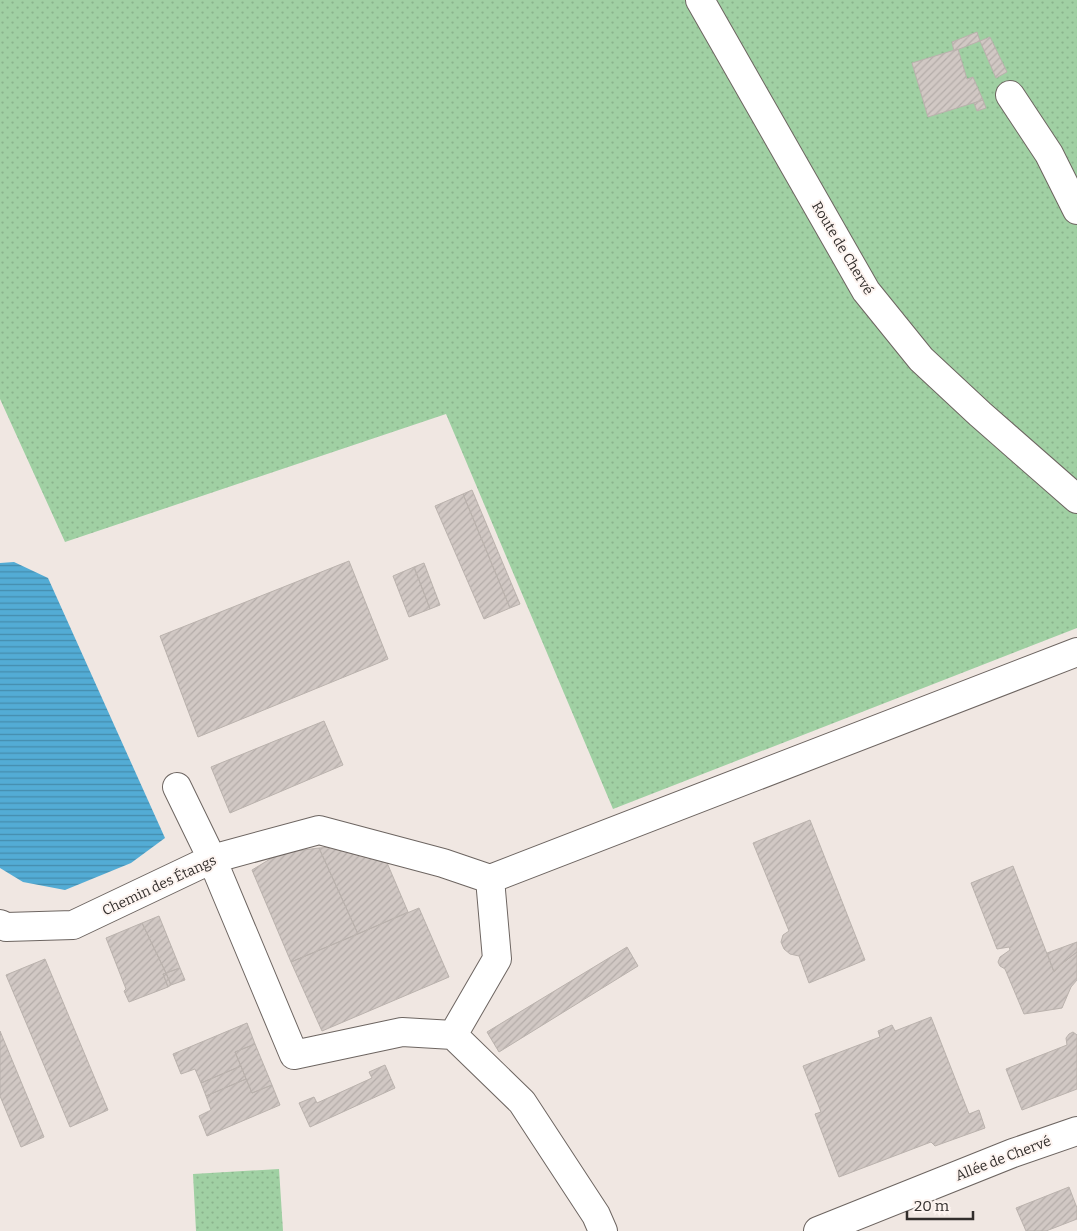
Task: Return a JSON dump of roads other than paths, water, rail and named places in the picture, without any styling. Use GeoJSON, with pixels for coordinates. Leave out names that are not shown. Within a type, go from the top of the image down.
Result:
{"type":"FeatureCollection","features":[{"type":"Feature","properties":{"kind":"street","name":"Route de Chervé"},"geometry":{"type":"LineString","coordinates":[[700,0],[866,291],[921,359],[980,414],[1077,499]]}},
{"type":"Feature","properties":{"kind":"street"},"geometry":{"type":"LineString","coordinates":[[1010,95],[1049,154],[1077,210]]}},
{"type":"Feature","properties":{"kind":"street"},"geometry":{"type":"LineString","coordinates":[[453,1035],[497,959],[490,880],[1077,652]]}},
{"type":"Feature","properties":{"kind":"street"},"geometry":{"type":"LineString","coordinates":[[177,787],[212,859],[294,1055],[402,1032],[453,1035],[522,1102],[596,1215],[603,1231]]}},
{"type":"Feature","properties":{"kind":"street","name":"Chemin des Étangs"},"geometry":{"type":"LineString","coordinates":[[0,924],[6,926],[73,925],[212,859],[319,830],[443,863],[490,880]]}},
{"type":"Feature","properties":{"kind":"street","name":"Allée de Chervé"},"geometry":{"type":"LineString","coordinates":[[818,1231],[1013,1153],[1077,1131]]}},
{"type":"Feature","properties":{"kind":"water"},"geometry":{"type":"Polygon","coordinates":[[[14,562],[48,578],[165,838],[131,863],[65,890],[23,882],[0,868],[0,563],[14,562]]]}}]}
